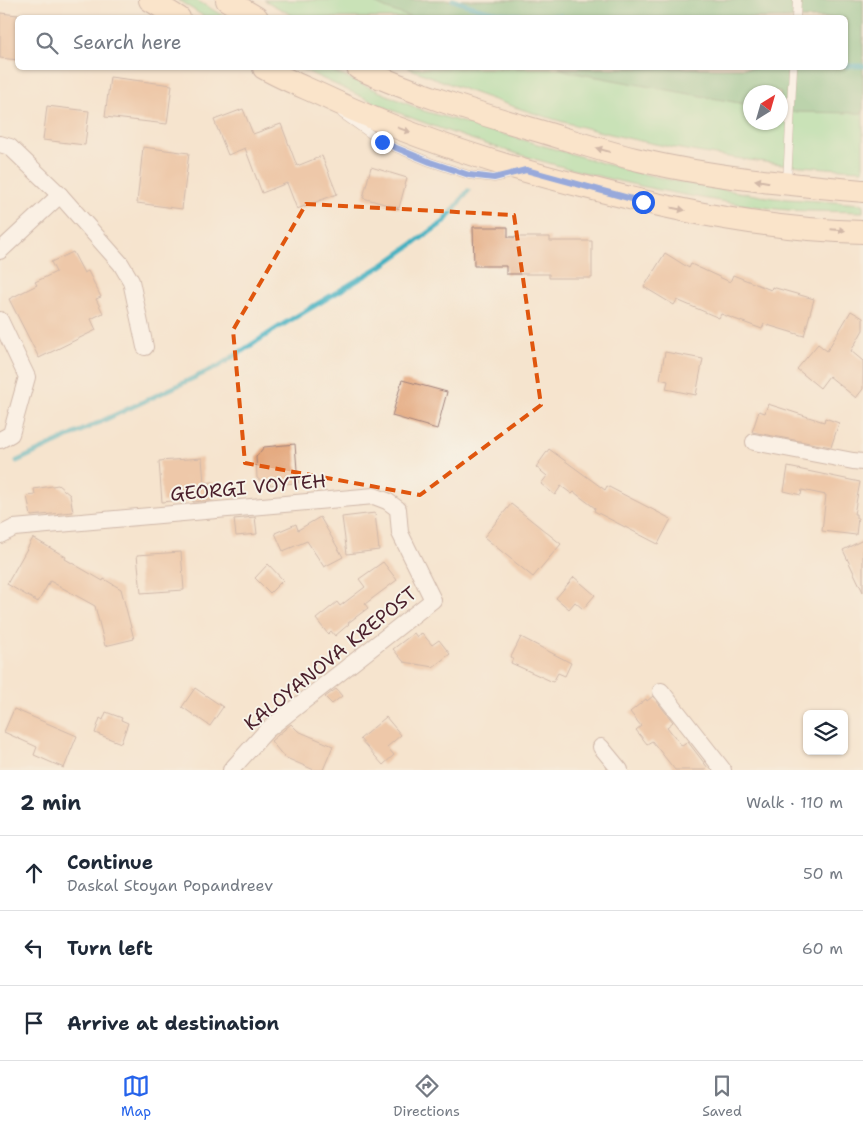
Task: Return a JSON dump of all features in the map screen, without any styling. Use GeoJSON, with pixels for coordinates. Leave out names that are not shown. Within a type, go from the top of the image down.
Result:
{"type":"FeatureCollection","features":[{"type":"Feature","properties":{"kind":"main road"},"geometry":{"type":"LineString","coordinates":[[150,0],[175,15]]}},
{"type":"Feature","properties":{"kind":"main road"},"geometry":{"type":"LineString","coordinates":[[226,0],[252,15]]}},
{"type":"Feature","properties":{"kind":"main road"},"geometry":{"type":"LineString","coordinates":[[268,70],[374,119],[469,154],[643,202],[750,223],[863,232]]}},
{"type":"Feature","properties":{"kind":"main road"},"geometry":{"type":"LineString","coordinates":[[363,70],[391,82],[491,117],[634,159],[690,170],[786,184],[863,192]]}},
{"type":"Feature","properties":{"kind":"street"},"geometry":{"type":"LineString","coordinates":[[0,144],[10,147],[56,198],[121,264],[131,281],[145,347]]}},
{"type":"Feature","properties":{"kind":"street"},"geometry":{"type":"LineString","coordinates":[[0,251],[56,198]]}},
{"type":"Feature","properties":{"kind":"street"},"geometry":{"type":"LineString","coordinates":[[0,320],[27,377],[11,434],[0,440]]}},
{"type":"Feature","properties":{"kind":"street"},"geometry":{"type":"LineString","coordinates":[[754,442],[853,462],[863,462]]}},
{"type":"Feature","properties":{"kind":"street","name":"GEORGI VOYTEH"},"geometry":{"type":"LineString","coordinates":[[0,535],[14,528],[374,496],[387,501],[398,509],[400,533],[433,600]]}},
{"type":"Feature","properties":{"kind":"street","name":"KALOYANOVA KREPOST"},"geometry":{"type":"LineString","coordinates":[[231,770],[267,730],[433,600]]}},
{"type":"Feature","properties":{"kind":"street"},"geometry":{"type":"LineString","coordinates":[[661,691],[723,770]]}},
{"type":"Feature","properties":{"kind":"street"},"geometry":{"type":"LineString","coordinates":[[601,747],[620,770]]}},
{"type":"Feature","properties":{"kind":"lane"},"geometry":{"type":"LineString","coordinates":[[796,15],[797,0]]}},
{"type":"Feature","properties":{"kind":"lane"},"geometry":{"type":"LineString","coordinates":[[786,184],[793,70]]}},
{"type":"Feature","properties":{"kind":"highlighted area"},"geometry":{"type":"Polygon","coordinates":[[[306,204],[514,215],[541,405],[420,495],[245,463],[233,330],[306,204]]]}},
{"type":"Feature","properties":{"kind":"green space"},"geometry":{"type":"Polygon","coordinates":[[[178,0],[196,0],[222,15],[202,15],[178,0]]]}},
{"type":"Feature","properties":{"kind":"green space"},"geometry":{"type":"Polygon","coordinates":[[[264,0],[863,0],[863,170],[788,165],[714,155],[640,141],[527,111],[413,70],[848,70],[848,15],[292,15],[264,0]]]}},
{"type":"Feature","properties":{"kind":"green space"},"geometry":{"type":"Polygon","coordinates":[[[369,0],[863,0],[863,113],[788,111],[788,85],[743,85],[743,104],[564,70],[848,70],[848,15],[404,15],[369,0]]]}},
{"type":"Feature","properties":{"kind":"green space"},"geometry":{"type":"Polygon","coordinates":[[[303,70],[330,70],[424,111],[630,171],[685,183],[773,198],[863,204],[863,212],[768,208],[723,202],[634,185],[503,149],[417,120],[303,70]]]}},
{"type":"Feature","properties":{"kind":"building"},"geometry":{"type":"Polygon","coordinates":[[[0,13],[18,15],[15,15],[15,60],[0,58],[0,13]]]}},
{"type":"Feature","properties":{"kind":"building"},"geometry":{"type":"Polygon","coordinates":[[[110,77],[172,85],[167,124],[105,117],[110,77]]]}},
{"type":"Feature","properties":{"kind":"building"},"geometry":{"type":"Polygon","coordinates":[[[47,106],[89,111],[85,145],[43,140],[47,106]]]}},
{"type":"Feature","properties":{"kind":"building"},"geometry":{"type":"Polygon","coordinates":[[[243,109],[253,134],[281,124],[297,166],[322,156],[337,194],[297,209],[287,183],[262,193],[245,148],[228,155],[214,120],[243,109]]]}},
{"type":"Feature","properties":{"kind":"building"},"geometry":{"type":"Polygon","coordinates":[[[143,147],[189,153],[182,209],[137,203],[143,147]]]}},
{"type":"Feature","properties":{"kind":"building"},"geometry":{"type":"Polygon","coordinates":[[[371,167],[407,178],[399,208],[363,198],[371,167]]]}},
{"type":"Feature","properties":{"kind":"building"},"geometry":{"type":"Polygon","coordinates":[[[473,227],[508,227],[508,237],[550,237],[550,241],[592,241],[592,278],[549,278],[549,274],[506,274],[506,266],[474,266],[473,227]]]}},
{"type":"Feature","properties":{"kind":"building"},"geometry":{"type":"Polygon","coordinates":[[[73,252],[84,273],[88,271],[101,297],[96,299],[103,313],[91,319],[96,330],[39,358],[9,299],[37,285],[35,282],[56,272],[51,262],[73,252]]]}},
{"type":"Feature","properties":{"kind":"building"},"geometry":{"type":"Polygon","coordinates":[[[665,253],[689,268],[691,264],[730,282],[733,275],[771,290],[772,287],[814,299],[804,336],[764,324],[762,329],[721,314],[719,318],[677,300],[674,305],[644,287],[665,253]]]}},
{"type":"Feature","properties":{"kind":"building"},"geometry":{"type":"Polygon","coordinates":[[[851,311],[863,318],[863,330],[851,351],[863,361],[863,389],[856,398],[829,376],[820,388],[797,369],[818,344],[827,351],[851,311]]]}},
{"type":"Feature","properties":{"kind":"building"},"geometry":{"type":"Polygon","coordinates":[[[665,352],[703,359],[696,395],[666,389],[668,381],[660,379],[665,352]]]}},
{"type":"Feature","properties":{"kind":"building"},"geometry":{"type":"Polygon","coordinates":[[[402,380],[447,392],[437,429],[392,416],[402,380]]]}},
{"type":"Feature","properties":{"kind":"building"},"geometry":{"type":"Polygon","coordinates":[[[768,404],[824,422],[825,418],[839,423],[831,447],[752,432],[759,411],[765,413],[768,404]]]}},
{"type":"Feature","properties":{"kind":"building"},"geometry":{"type":"Polygon","coordinates":[[[295,444],[298,483],[266,485],[257,478],[256,457],[264,447],[295,444]]]}},
{"type":"Feature","properties":{"kind":"building"},"geometry":{"type":"Polygon","coordinates":[[[549,449],[605,490],[607,486],[671,519],[658,544],[594,511],[595,508],[574,492],[572,494],[561,486],[555,495],[541,484],[547,476],[536,467],[549,449]]]}},
{"type":"Feature","properties":{"kind":"building"},"geometry":{"type":"Polygon","coordinates":[[[202,458],[204,483],[213,482],[214,500],[193,502],[193,499],[162,502],[159,461],[202,458]]]}},
{"type":"Feature","properties":{"kind":"building"},"geometry":{"type":"Polygon","coordinates":[[[788,467],[860,482],[854,514],[858,518],[856,535],[822,531],[826,495],[802,490],[801,495],[784,491],[788,467]]]}},
{"type":"Feature","properties":{"kind":"building"},"geometry":{"type":"Polygon","coordinates":[[[58,485],[70,495],[73,512],[31,516],[27,496],[35,495],[34,489],[58,485]]]}},
{"type":"Feature","properties":{"kind":"building"},"geometry":{"type":"Polygon","coordinates":[[[511,504],[561,544],[533,577],[484,537],[511,504]]]}},
{"type":"Feature","properties":{"kind":"building"},"geometry":{"type":"Polygon","coordinates":[[[375,513],[379,550],[347,554],[342,517],[375,513]]]}},
{"type":"Feature","properties":{"kind":"building"},"geometry":{"type":"Polygon","coordinates":[[[255,517],[257,534],[236,536],[234,519],[255,517]]]}},
{"type":"Feature","properties":{"kind":"building"},"geometry":{"type":"Polygon","coordinates":[[[320,517],[343,557],[324,567],[307,541],[283,551],[275,533],[296,524],[298,530],[320,517]]]}},
{"type":"Feature","properties":{"kind":"building"},"geometry":{"type":"Polygon","coordinates":[[[33,538],[66,557],[65,559],[121,589],[134,639],[105,646],[95,606],[50,581],[38,602],[7,584],[33,538]]]}},
{"type":"Feature","properties":{"kind":"building"},"geometry":{"type":"Polygon","coordinates":[[[863,540],[863,592],[843,550],[863,540]]]}},
{"type":"Feature","properties":{"kind":"building"},"geometry":{"type":"Polygon","coordinates":[[[181,552],[184,590],[141,593],[137,555],[181,552]]]}},
{"type":"Feature","properties":{"kind":"building"},"geometry":{"type":"Polygon","coordinates":[[[383,562],[397,580],[365,604],[368,608],[348,623],[335,636],[331,631],[328,634],[316,619],[337,602],[340,606],[365,587],[359,579],[383,562]]]}},
{"type":"Feature","properties":{"kind":"building"},"geometry":{"type":"Polygon","coordinates":[[[268,564],[283,580],[270,593],[255,578],[268,564]]]}},
{"type":"Feature","properties":{"kind":"building"},"geometry":{"type":"Polygon","coordinates":[[[574,577],[595,595],[583,609],[575,602],[569,609],[556,598],[574,577]]]}},
{"type":"Feature","properties":{"kind":"building"},"geometry":{"type":"Polygon","coordinates":[[[414,633],[417,637],[422,633],[432,645],[439,640],[450,654],[433,667],[404,662],[393,649],[414,633]]]}},
{"type":"Feature","properties":{"kind":"building"},"geometry":{"type":"Polygon","coordinates":[[[521,637],[571,663],[565,676],[558,673],[553,682],[511,663],[513,658],[511,657],[521,637]]]}},
{"type":"Feature","properties":{"kind":"building"},"geometry":{"type":"Polygon","coordinates":[[[195,688],[223,707],[210,726],[182,707],[195,688]]]}},
{"type":"Feature","properties":{"kind":"building"},"geometry":{"type":"Polygon","coordinates":[[[336,689],[342,696],[332,704],[325,697],[336,689]]]}},
{"type":"Feature","properties":{"kind":"building"},"geometry":{"type":"Polygon","coordinates":[[[653,696],[673,722],[667,727],[682,746],[688,742],[708,768],[705,770],[675,770],[652,741],[647,744],[636,730],[641,726],[630,712],[646,699],[647,701],[653,696]]]}},
{"type":"Feature","properties":{"kind":"building"},"geometry":{"type":"Polygon","coordinates":[[[14,709],[77,736],[64,768],[34,755],[37,747],[4,732],[14,709]]]}},
{"type":"Feature","properties":{"kind":"building"},"geometry":{"type":"Polygon","coordinates":[[[106,712],[122,718],[121,720],[128,723],[121,743],[95,733],[100,718],[103,720],[106,712]]]}},
{"type":"Feature","properties":{"kind":"building"},"geometry":{"type":"Polygon","coordinates":[[[386,717],[401,735],[387,747],[394,755],[383,765],[360,739],[386,717]]]}},
{"type":"Feature","properties":{"kind":"building"},"geometry":{"type":"Polygon","coordinates":[[[291,724],[298,731],[333,746],[323,770],[314,770],[284,757],[271,741],[291,724]]]}},
{"type":"Feature","properties":{"kind":"waterway"},"geometry":{"type":"LineString","coordinates":[[453,0],[493,12],[518,15]]}},
{"type":"Feature","properties":{"kind":"waterway"},"geometry":{"type":"LineString","coordinates":[[848,66],[863,66]]}},
{"type":"Feature","properties":{"kind":"waterway"},"geometry":{"type":"LineString","coordinates":[[17,461],[217,367],[282,325],[383,265],[444,222],[468,191]]}},
{"type":"Feature","properties":{"kind":"route"},"geometry":{"type":"LineString","coordinates":[[382,142],[430,162],[469,175],[494,178],[526,170],[564,182],[643,202]]}}]}
